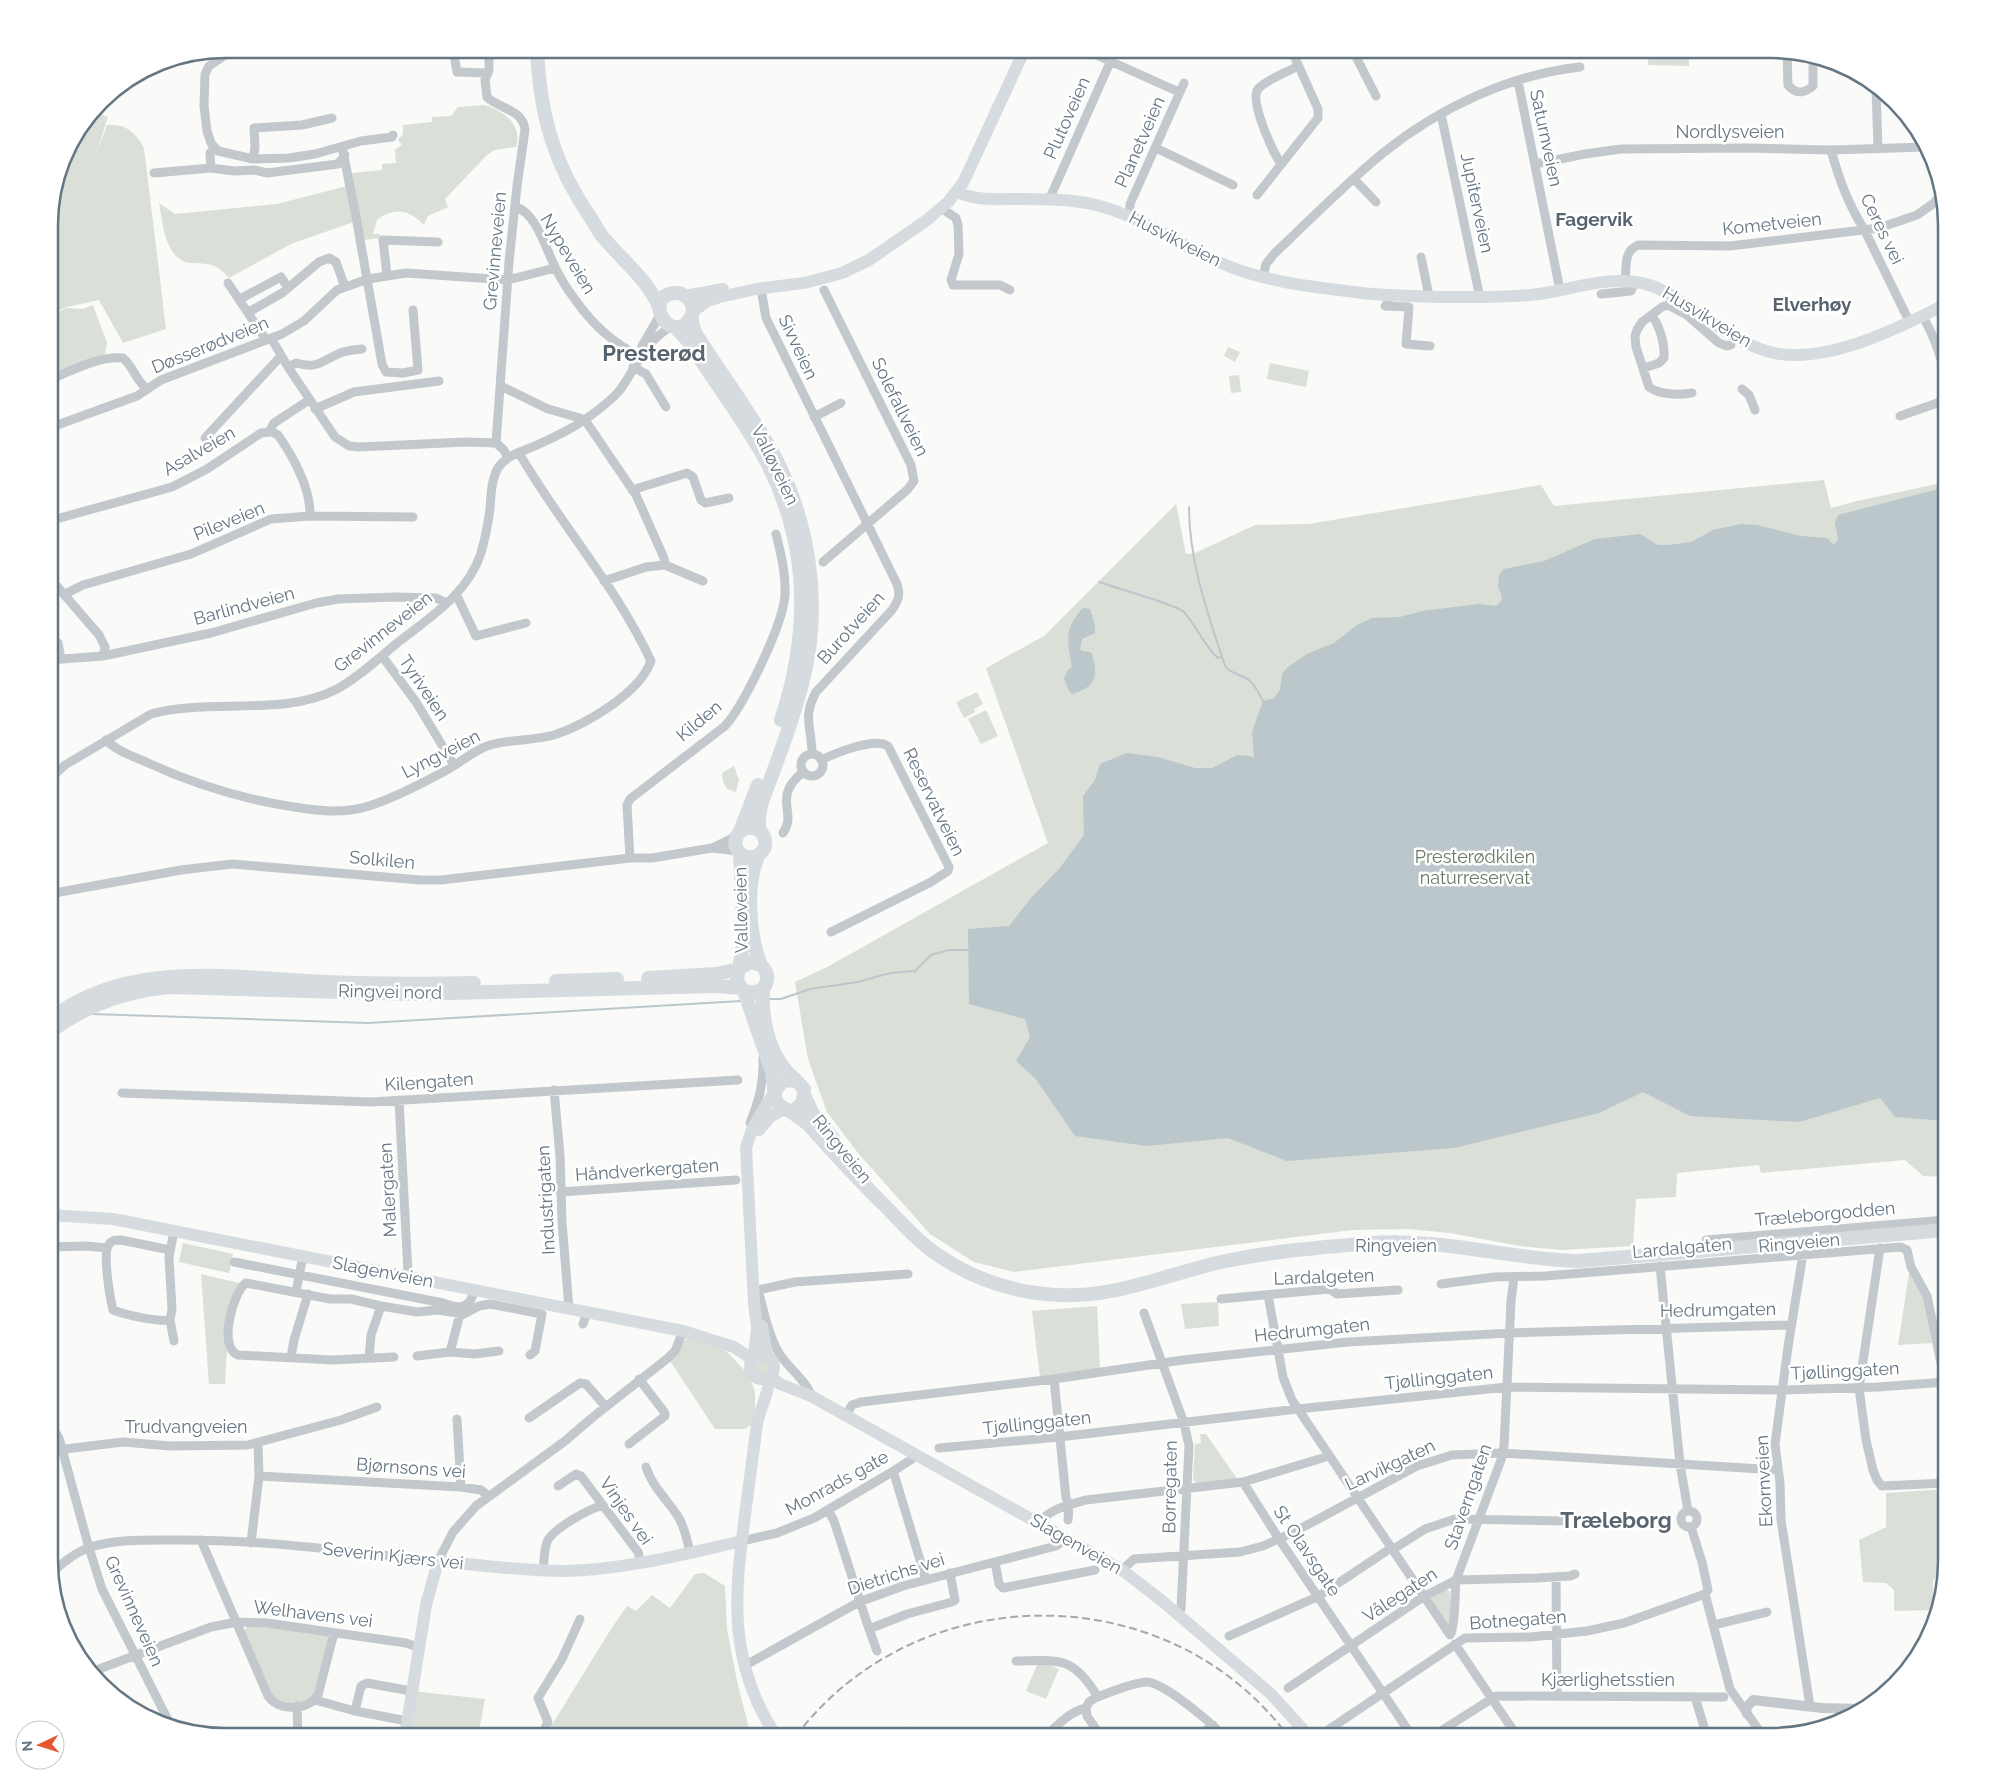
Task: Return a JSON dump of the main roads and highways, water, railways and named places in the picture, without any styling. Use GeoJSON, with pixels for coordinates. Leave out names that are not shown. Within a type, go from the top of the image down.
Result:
{"type":"FeatureCollection","features":[{"type":"Feature","properties":{"kind":"main road"},"geometry":{"type":"LineString","coordinates":[[538,58],[542,105],[554,148],[568,182],[602,236],[653,294],[664,322],[673,326],[686,323],[692,315],[712,299],[759,289],[816,281],[863,264],[941,208],[957,192],[976,159],[1021,58]]}},
{"type":"Feature","properties":{"kind":"main road","name":"Husvikveien"},"geometry":{"type":"LineString","coordinates":[[957,192],[980,199],[1049,200],[1090,204],[1130,216],[1226,265],[1263,277],[1315,286],[1392,296],[1480,298],[1512,297],[1630,281],[1660,289],[1748,344],[1780,354],[1800,354],[1846,347],[1870,339],[1937,308]]}},
{"type":"Feature","properties":{"kind":"main road"},"geometry":{"type":"LineString","coordinates":[[594,222],[654,282],[691,301],[692,315]]}},
{"type":"Feature","properties":{"kind":"main road"},"geometry":{"type":"LineString","coordinates":[[660,312],[664,298],[679,294],[728,289],[759,289]]}},
{"type":"Feature","properties":{"kind":"main road","name":"Valløveien"},"geometry":{"type":"LineString","coordinates":[[692,315],[696,334],[760,431],[782,471],[800,519],[810,569],[811,625],[806,667],[796,706],[762,802],[760,813],[760,830],[764,836],[765,844],[752,873],[751,903],[754,940],[761,965],[765,969],[768,980],[753,996]]}},
{"type":"Feature","properties":{"kind":"main road","name":"Valløveien"},"geometry":{"type":"LineString","coordinates":[[673,326],[689,342],[743,423],[772,472],[788,516],[800,573],[802,625],[794,678],[748,815],[735,843],[739,852],[744,941],[737,979],[753,996],[763,1018],[775,1055],[782,1066],[797,1081]]}},
{"type":"Feature","properties":{"kind":"main road"},"geometry":{"type":"LineString","coordinates":[[738,833],[750,827],[760,830]]}},
{"type":"Feature","properties":{"kind":"main road","name":"Valløveien"},"geometry":{"type":"LineString","coordinates":[[739,852],[749,857],[759,854]]}},
{"type":"Feature","properties":{"kind":"main road","name":"Valløveien"},"geometry":{"type":"LineString","coordinates":[[740,968],[750,962],[761,965]]}},
{"type":"Feature","properties":{"kind":"main road","name":"Ringvei nord"},"geometry":{"type":"LineString","coordinates":[[58,1024],[86,997],[110,988],[161,977],[206,976],[412,984],[658,978],[716,974],[740,968]]}},
{"type":"Feature","properties":{"kind":"main road","name":"Ringvei nord"},"geometry":{"type":"LineString","coordinates":[[58,1016],[88,1009],[133,992],[170,987],[411,994],[716,986],[753,996]]}},
{"type":"Feature","properties":{"kind":"main road","name":"Ringveien"},"geometry":{"type":"LineString","coordinates":[[753,996],[763,1050],[772,1072],[776,1102],[808,1124],[871,1194],[880,1200],[916,1238],[936,1254],[980,1278],[1030,1292],[1082,1295],[1112,1291],[1203,1266],[1243,1258],[1372,1243],[1413,1242],[1453,1246],[1524,1258],[1578,1261],[1938,1231]]}},
{"type":"Feature","properties":{"kind":"main road"},"geometry":{"type":"LineString","coordinates":[[761,1367],[754,1303],[746,1148],[750,1134],[774,1091],[784,1080],[797,1081]]}},
{"type":"Feature","properties":{"kind":"main road","name":"Ringveien"},"geometry":{"type":"LineString","coordinates":[[797,1081],[804,1089],[805,1097],[813,1114],[875,1190],[880,1200]]}},
{"type":"Feature","properties":{"kind":"main road","name":"Ringveien"},"geometry":{"type":"LineString","coordinates":[[787,1110],[800,1107],[805,1097]]}},
{"type":"Feature","properties":{"kind":"main road"},"geometry":{"type":"LineString","coordinates":[[772,1728],[756,1700],[744,1666],[738,1633],[736,1603],[742,1541],[758,1422],[758,1394],[761,1367],[752,1150],[758,1132],[764,1123],[787,1110]]}},
{"type":"Feature","properties":{"kind":"main road","name":"Slagenveien"},"geometry":{"type":"LineString","coordinates":[[58,1216],[113,1219],[569,1309],[585,1318],[683,1331],[734,1347],[761,1367],[811,1396],[1122,1570],[1161,1600],[1271,1694],[1302,1728]]}},
{"type":"Feature","properties":{"kind":"main road","name":"Severin Kjærs vei"},"geometry":{"type":"LineString","coordinates":[[406,1728],[426,1605],[438,1561],[543,1570],[581,1570],[641,1563],[742,1541]]}},
{"type":"Feature","properties":{"kind":"waterway"},"geometry":{"type":"LineString","coordinates":[[1189,507],[1192,548],[1196,568],[1225,666],[1249,680],[1263,701]]}},
{"type":"Feature","properties":{"kind":"waterway"},"geometry":{"type":"LineString","coordinates":[[1099,582],[1158,601],[1184,612],[1211,651],[1219,658],[1222,657]]}},
{"type":"Feature","properties":{"kind":"waterway"},"geometry":{"type":"LineString","coordinates":[[768,999],[781,999],[810,989],[858,982],[890,973],[915,971],[931,955],[949,950],[968,950]]}},
{"type":"Feature","properties":{"kind":"waterway"},"geometry":{"type":"LineString","coordinates":[[91,1014],[368,1023],[741,1001]]}},
{"type":"Feature","properties":{"kind":"railway"},"geometry":{"type":"LineString","coordinates":[[804,1728],[847,1683],[907,1646],[973,1623],[1042,1616],[1111,1623],[1178,1646],[1237,1683],[1280,1728]]}},
{"type":"Feature","properties":{"kind":"district","name":"Fagervik"},"geometry":{"type":"Point","coordinates":[1594,219]}},
{"type":"Feature","properties":{"kind":"district","name":"Elverhøy"},"geometry":{"type":"Point","coordinates":[1812,304]}},
{"type":"Feature","properties":{"kind":"district","name":"Presterød"},"geometry":{"type":"Point","coordinates":[654,353]}},
{"type":"Feature","properties":{"kind":"district","name":"Træleborg"},"geometry":{"type":"Point","coordinates":[1616,1520]}},
{"type":"Feature","properties":{"kind":"park label","name":"Presterødkilen naturreservat"},"geometry":{"type":"Point","coordinates":[1475,868]}}]}
